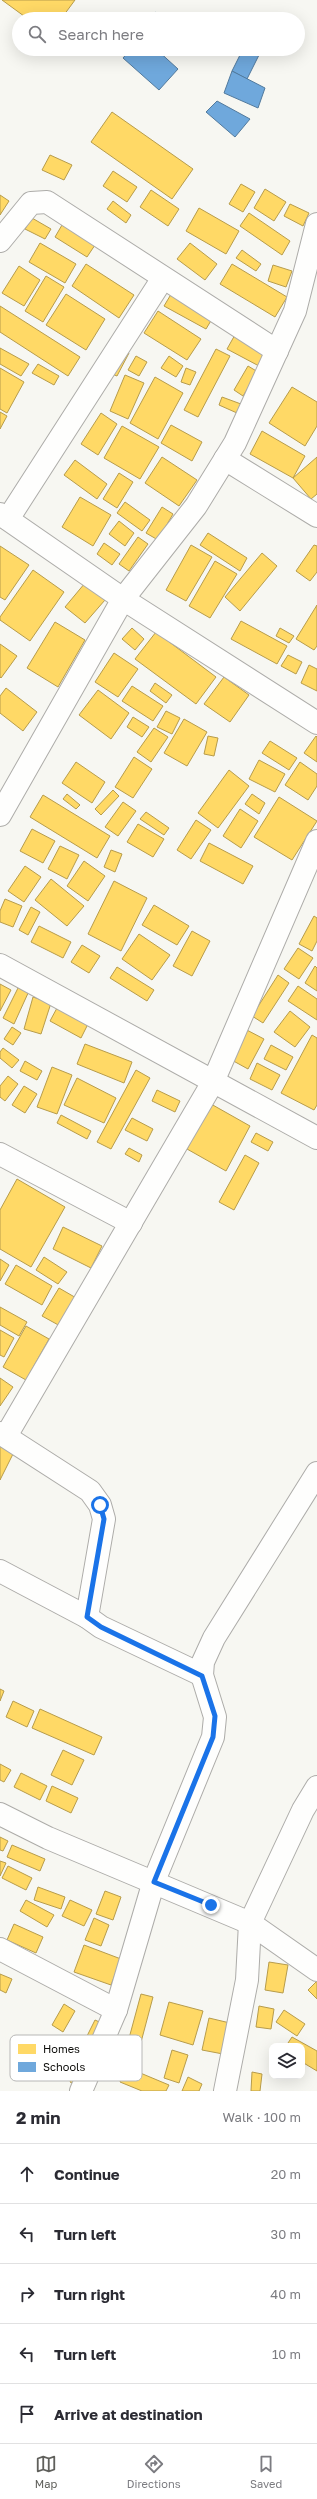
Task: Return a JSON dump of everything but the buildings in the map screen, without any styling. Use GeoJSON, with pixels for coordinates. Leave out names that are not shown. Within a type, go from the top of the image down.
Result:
{"type":"FeatureCollection","features":[{"type":"Feature","properties":{"kind":"street"},"geometry":{"type":"LineString","coordinates":[[0,241],[31,203],[47,202],[277,352]]}},
{"type":"Feature","properties":{"kind":"street"},"geometry":{"type":"LineString","coordinates":[[0,815],[123,598],[196,506],[235,443],[295,311],[317,224]]}},
{"type":"Feature","properties":{"kind":"street"},"geometry":{"type":"LineString","coordinates":[[163,278],[4,517],[123,598],[317,723]]}},
{"type":"Feature","properties":{"kind":"street"},"geometry":{"type":"LineString","coordinates":[[225,459],[317,516]]}},
{"type":"Feature","properties":{"kind":"street"},"geometry":{"type":"LineString","coordinates":[[87,1617],[104,1519],[100,1505],[90,1491],[3,1434],[213,1082],[317,840]]}},
{"type":"Feature","properties":{"kind":"street"},"geometry":{"type":"LineString","coordinates":[[0,965],[317,1138]]}},
{"type":"Feature","properties":{"kind":"street"},"geometry":{"type":"LineString","coordinates":[[0,1154],[130,1223]]}},
{"type":"Feature","properties":{"kind":"street"},"geometry":{"type":"LineString","coordinates":[[105,2035],[116,2010],[154,1882],[213,1737],[215,1716],[202,1676],[203,1662],[214,1638],[317,1473]]}},
{"type":"Feature","properties":{"kind":"street"},"geometry":{"type":"LineString","coordinates":[[0,1571],[87,1617],[101,1627],[202,1676]]}},
{"type":"Feature","properties":{"kind":"street"},"geometry":{"type":"LineString","coordinates":[[225,2091],[247,1980],[250,1922],[303,1810],[317,1787]]}},
{"type":"Feature","properties":{"kind":"street"},"geometry":{"type":"LineString","coordinates":[[0,1814],[48,1838],[250,1922],[317,1970]]}},
{"type":"Feature","properties":{"kind":"street"},"geometry":{"type":"LineString","coordinates":[[0,1949],[116,2010]]}},
{"type":"Feature","properties":{"kind":"street"},"geometry":{"type":"LineString","coordinates":[[81,2091],[85,2081]]}},
{"type":"Feature","properties":{"kind":"route"},"geometry":{"type":"LineString","coordinates":[[100,1505],[104,1519],[87,1605],[87,1617],[101,1627],[202,1676],[215,1716],[213,1737],[154,1882],[211,1905]]}}]}
